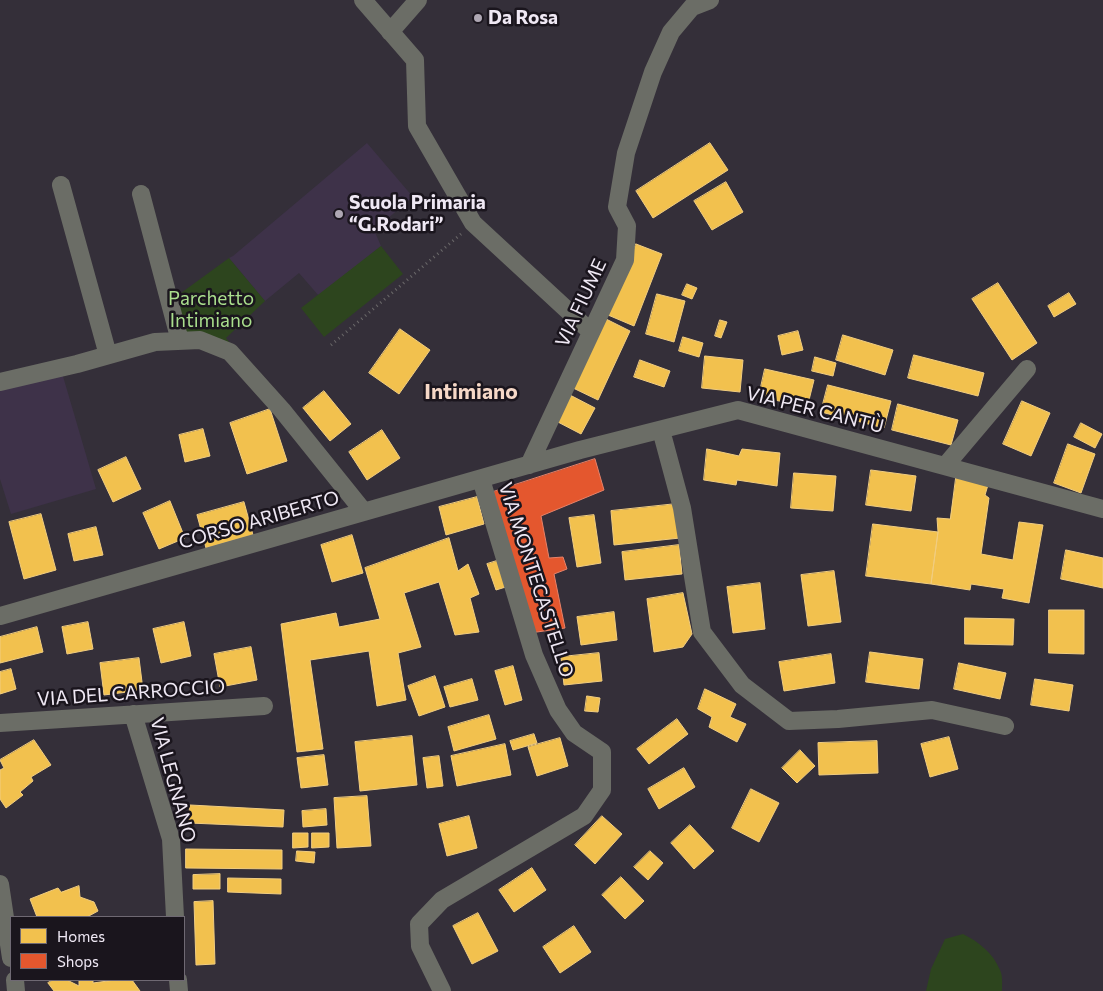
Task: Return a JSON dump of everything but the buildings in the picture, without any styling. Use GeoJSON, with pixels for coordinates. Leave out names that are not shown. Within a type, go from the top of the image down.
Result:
{"type":"FeatureCollection","features":[{"type":"Feature","properties":{"kind":"street"},"geometry":{"type":"LineString","coordinates":[[363,0],[416,60],[417,126],[473,223],[591,332]]}},
{"type":"Feature","properties":{"kind":"street"},"geometry":{"type":"LineString","coordinates":[[390,32],[418,0]]}},
{"type":"Feature","properties":{"kind":"street","name":"VIA FIUME"},"geometry":{"type":"LineString","coordinates":[[529,465],[624,260],[627,226],[617,208],[626,153],[653,72],[671,32],[691,4],[710,0]]}},
{"type":"Feature","properties":{"kind":"street"},"geometry":{"type":"LineString","coordinates":[[61,186],[108,355]]}},
{"type":"Feature","properties":{"kind":"street"},"geometry":{"type":"LineString","coordinates":[[140,194],[180,341]]}},
{"type":"Feature","properties":{"kind":"street"},"geometry":{"type":"LineString","coordinates":[[0,382],[77,364],[155,342],[200,340],[230,352],[282,410],[364,512]]}},
{"type":"Feature","properties":{"kind":"street"},"geometry":{"type":"LineString","coordinates":[[946,466],[1027,369]]}},
{"type":"Feature","properties":{"kind":"street","name":"VIA PER CANTÙ"},"geometry":{"type":"LineString","coordinates":[[529,465],[738,410],[1103,509]]}},
{"type":"Feature","properties":{"kind":"street"},"geometry":{"type":"LineString","coordinates":[[661,430],[682,508],[702,632],[742,685],[789,721],[838,719],[932,710],[1005,726]]}},
{"type":"Feature","properties":{"kind":"street","name":"CORSO ARIBERTO"},"geometry":{"type":"LineString","coordinates":[[0,616],[529,465]]}},
{"type":"Feature","properties":{"kind":"street","name":"VIA MONTECASTELLO"},"geometry":{"type":"LineString","coordinates":[[442,991],[420,946],[419,924],[442,900],[584,816],[602,790],[602,752],[574,733],[558,710],[534,655],[481,479]]}},
{"type":"Feature","properties":{"kind":"street","name":"VIA DEL CARROCCIO"},"geometry":{"type":"LineString","coordinates":[[0,723],[264,706]]}},
{"type":"Feature","properties":{"kind":"street","name":"VIA LEGNANO"},"geometry":{"type":"LineString","coordinates":[[133,714],[171,839],[175,916]]}},
{"type":"Feature","properties":{"kind":"street"},"geometry":{"type":"LineString","coordinates":[[0,884],[10,951]]}},
{"type":"Feature","properties":{"kind":"path"},"geometry":{"type":"LineString","coordinates":[[331,345],[473,223]]}},
{"type":"Feature","properties":{"kind":"shaded area","name":"Scuola Primaria “G.Rodari”"},"geometry":{"type":"Polygon","coordinates":[[[367,143],[413,197],[374,230],[381,246],[319,296],[299,273],[265,301],[229,258],[367,143]]]}},
{"type":"Feature","properties":{"kind":"shaded area"},"geometry":{"type":"Polygon","coordinates":[[[60,366],[96,489],[11,514],[0,479],[0,383],[60,366]]]}},
{"type":"Feature","properties":{"kind":"green space"},"geometry":{"type":"Polygon","coordinates":[[[381,246],[403,274],[324,337],[301,308],[381,246]]]}},
{"type":"Feature","properties":{"kind":"green space","name":"Parchetto Intimiano"},"geometry":{"type":"Polygon","coordinates":[[[229,258],[265,301],[226,338],[234,348],[181,341],[170,301],[229,258]]]}},
{"type":"Feature","properties":{"kind":"green space"},"geometry":{"type":"Polygon","coordinates":[[[963,934],[980,944],[994,958],[1001,972],[1002,991],[926,991],[931,969],[945,939],[963,934]]]}},
{"type":"Feature","properties":{"kind":"place","name":"Da Rosa"},"geometry":{"type":"Point","coordinates":[478,18]}},
{"type":"Feature","properties":{"kind":"place","name":"Scuola Primaria “G.Rodari”"},"geometry":{"type":"Point","coordinates":[339,214]}},
{"type":"Feature","properties":{"kind":"district","name":"Intimiano"},"geometry":{"type":"Point","coordinates":[471,392]}}]}
